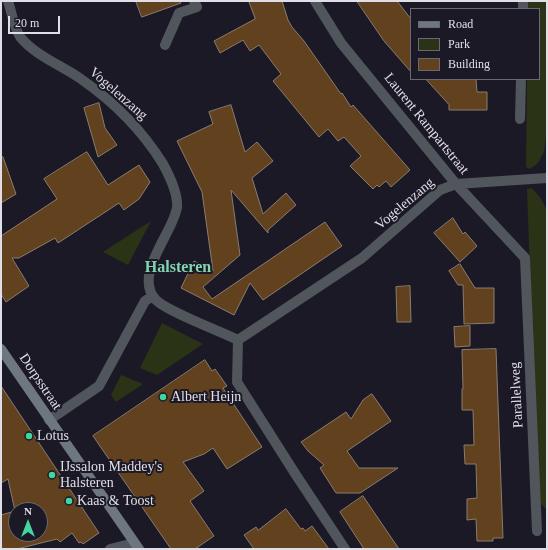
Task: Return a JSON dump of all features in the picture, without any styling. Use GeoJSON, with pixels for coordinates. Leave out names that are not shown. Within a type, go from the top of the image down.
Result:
{"type":"FeatureCollection","features":[{"type":"Feature","properties":{"kind":"street","name":"Vogelenzang"},"geometry":{"type":"LineString","coordinates":[[8,1],[20,38],[35,50],[82,79],[120,111],[144,135],[164,166],[176,197],[177,207],[152,265],[149,278],[150,291],[153,296]]}},
{"type":"Feature","properties":{"kind":"street"},"geometry":{"type":"LineString","coordinates":[[165,45],[179,13],[197,8],[194,1]]}},
{"type":"Feature","properties":{"kind":"street","name":"Laurent Rampartstraat"},"geometry":{"type":"LineString","coordinates":[[315,1],[341,43],[456,184],[525,258]]}},
{"type":"Feature","properties":{"kind":"street"},"geometry":{"type":"LineString","coordinates":[[520,119],[521,80]]}},
{"type":"Feature","properties":{"kind":"street","name":"Vogelenzang"},"geometry":{"type":"LineString","coordinates":[[238,340],[362,258],[440,190],[456,184],[547,178]]}},
{"type":"Feature","properties":{"kind":"street","name":"Parallelweg"},"geometry":{"type":"LineString","coordinates":[[525,258],[537,531]]}},
{"type":"Feature","properties":{"kind":"street"},"geometry":{"type":"LineString","coordinates":[[49,420],[99,386],[145,301],[153,296],[174,310],[238,340],[237,382],[345,549]]}},
{"type":"Feature","properties":{"kind":"street","name":"Dorpsstraat"},"geometry":{"type":"LineString","coordinates":[[1,348],[137,546]]}},
{"type":"Feature","properties":{"kind":"street"},"geometry":{"type":"LineString","coordinates":[[110,549],[137,546]]}},
{"type":"Feature","properties":{"kind":"green space"},"geometry":{"type":"Polygon","coordinates":[[[528,1],[547,1],[547,130],[544,152],[538,163],[530,169],[526,167],[527,80],[540,80],[540,8],[528,8],[528,1]]]}},
{"type":"Feature","properties":{"kind":"green space"},"geometry":{"type":"Polygon","coordinates":[[[531,188],[541,199],[547,213],[547,510],[538,501],[527,189],[531,188]]]}},
{"type":"Feature","properties":{"kind":"green space"},"geometry":{"type":"Polygon","coordinates":[[[151,221],[128,265],[103,252],[151,221]]]}},
{"type":"Feature","properties":{"kind":"green space"},"geometry":{"type":"Polygon","coordinates":[[[162,323],[203,344],[157,375],[140,368],[162,323]]]}},
{"type":"Feature","properties":{"kind":"green space"},"geometry":{"type":"Polygon","coordinates":[[[121,375],[143,384],[116,402],[111,395],[121,375]]]}},
{"type":"Feature","properties":{"kind":"building"},"geometry":{"type":"Polygon","coordinates":[[[136,1],[180,1],[181,3],[142,17],[136,1]]]}},
{"type":"Feature","properties":{"kind":"building"},"geometry":{"type":"Polygon","coordinates":[[[249,1],[282,1],[288,20],[292,27],[304,41],[341,94],[342,93],[351,107],[353,105],[410,170],[391,187],[386,181],[379,187],[377,185],[373,189],[350,166],[361,156],[344,137],[338,141],[328,129],[319,137],[273,81],[281,74],[259,45],[250,51],[243,40],[220,53],[214,41],[255,19],[249,1]]]}},
{"type":"Feature","properties":{"kind":"building"},"geometry":{"type":"Polygon","coordinates":[[[357,1],[397,1],[410,18],[410,71],[384,41],[357,1]]]}},
{"type":"Feature","properties":{"kind":"building"},"geometry":{"type":"Polygon","coordinates":[[[427,80],[476,80],[477,92],[487,92],[487,110],[449,110],[449,105],[427,80]]]}},
{"type":"Feature","properties":{"kind":"building"},"geometry":{"type":"Polygon","coordinates":[[[99,103],[105,128],[117,145],[98,157],[84,108],[99,103]]]}},
{"type":"Feature","properties":{"kind":"building"},"geometry":{"type":"Polygon","coordinates":[[[231,105],[245,152],[257,142],[273,161],[252,178],[263,214],[286,193],[296,205],[268,230],[268,233],[231,190],[240,255],[203,287],[212,299],[325,222],[342,246],[263,300],[250,283],[234,315],[181,288],[194,261],[213,271],[202,192],[177,141],[213,124],[209,112],[231,105]]]}},
{"type":"Feature","properties":{"kind":"building"},"geometry":{"type":"Polygon","coordinates":[[[87,152],[108,185],[139,165],[150,182],[139,199],[124,210],[119,203],[58,243],[55,238],[19,258],[12,258],[29,286],[6,302],[1,294],[1,236],[57,199],[44,179],[87,152]]]}},
{"type":"Feature","properties":{"kind":"building"},"geometry":{"type":"Polygon","coordinates":[[[3,157],[16,194],[1,203],[1,158],[3,157]]]}},
{"type":"Feature","properties":{"kind":"building"},"geometry":{"type":"Polygon","coordinates":[[[453,218],[463,234],[465,232],[477,246],[460,262],[434,233],[453,218]]]}},
{"type":"Feature","properties":{"kind":"building"},"geometry":{"type":"Polygon","coordinates":[[[460,264],[475,288],[494,288],[494,323],[464,324],[463,285],[458,285],[449,271],[460,264]]]}},
{"type":"Feature","properties":{"kind":"building"},"geometry":{"type":"Polygon","coordinates":[[[410,286],[411,322],[397,322],[396,287],[410,286]]]}},
{"type":"Feature","properties":{"kind":"building"},"geometry":{"type":"Polygon","coordinates":[[[470,326],[470,346],[455,347],[454,327],[470,326]]]}},
{"type":"Feature","properties":{"kind":"building"},"geometry":{"type":"Polygon","coordinates":[[[496,349],[503,538],[493,538],[493,541],[477,541],[476,519],[467,520],[467,499],[477,498],[476,464],[465,464],[464,445],[474,445],[473,410],[462,410],[462,350],[496,349]]]}},
{"type":"Feature","properties":{"kind":"building"},"geometry":{"type":"Polygon","coordinates":[[[205,360],[212,371],[215,369],[227,386],[223,388],[262,447],[227,469],[213,448],[204,454],[183,462],[204,491],[190,501],[214,536],[195,549],[171,549],[93,436],[205,360]]]}},
{"type":"Feature","properties":{"kind":"building"},"geometry":{"type":"Polygon","coordinates":[[[1,386],[99,533],[83,544],[81,542],[79,543],[72,533],[60,542],[57,539],[48,541],[48,502],[13,502],[8,479],[1,483],[1,386]]]}},
{"type":"Feature","properties":{"kind":"building"},"geometry":{"type":"Polygon","coordinates":[[[372,394],[391,421],[347,451],[359,468],[398,468],[360,493],[336,493],[320,468],[324,465],[308,451],[301,442],[346,412],[351,419],[363,400],[372,394]]]}},
{"type":"Feature","properties":{"kind":"building"},"geometry":{"type":"Polygon","coordinates":[[[363,496],[399,549],[364,549],[340,512],[363,496]]]}},
{"type":"Feature","properties":{"kind":"building"},"geometry":{"type":"Polygon","coordinates":[[[286,509],[301,529],[303,528],[305,531],[312,526],[329,549],[254,549],[244,535],[256,527],[258,530],[286,509]]]}},
{"type":"Feature","properties":{"kind":"building"},"geometry":{"type":"Polygon","coordinates":[[[8,513],[8,542],[45,542],[17,549],[1,549],[1,515],[8,513]]]}},
{"type":"Feature","properties":{"kind":"place","name":"Albert Heijn"},"geometry":{"type":"Point","coordinates":[163,397]}},
{"type":"Feature","properties":{"kind":"place","name":"Lotus"},"geometry":{"type":"Point","coordinates":[29,436]}},
{"type":"Feature","properties":{"kind":"place","name":"IJssalon Maddey's Halsteren"},"geometry":{"type":"Point","coordinates":[52,475]}},
{"type":"Feature","properties":{"kind":"place","name":"Kaas & Toost"},"geometry":{"type":"Point","coordinates":[69,501]}},
{"type":"Feature","properties":{"kind":"district","name":"Halsteren"},"geometry":{"type":"Point","coordinates":[178,268]}}]}
